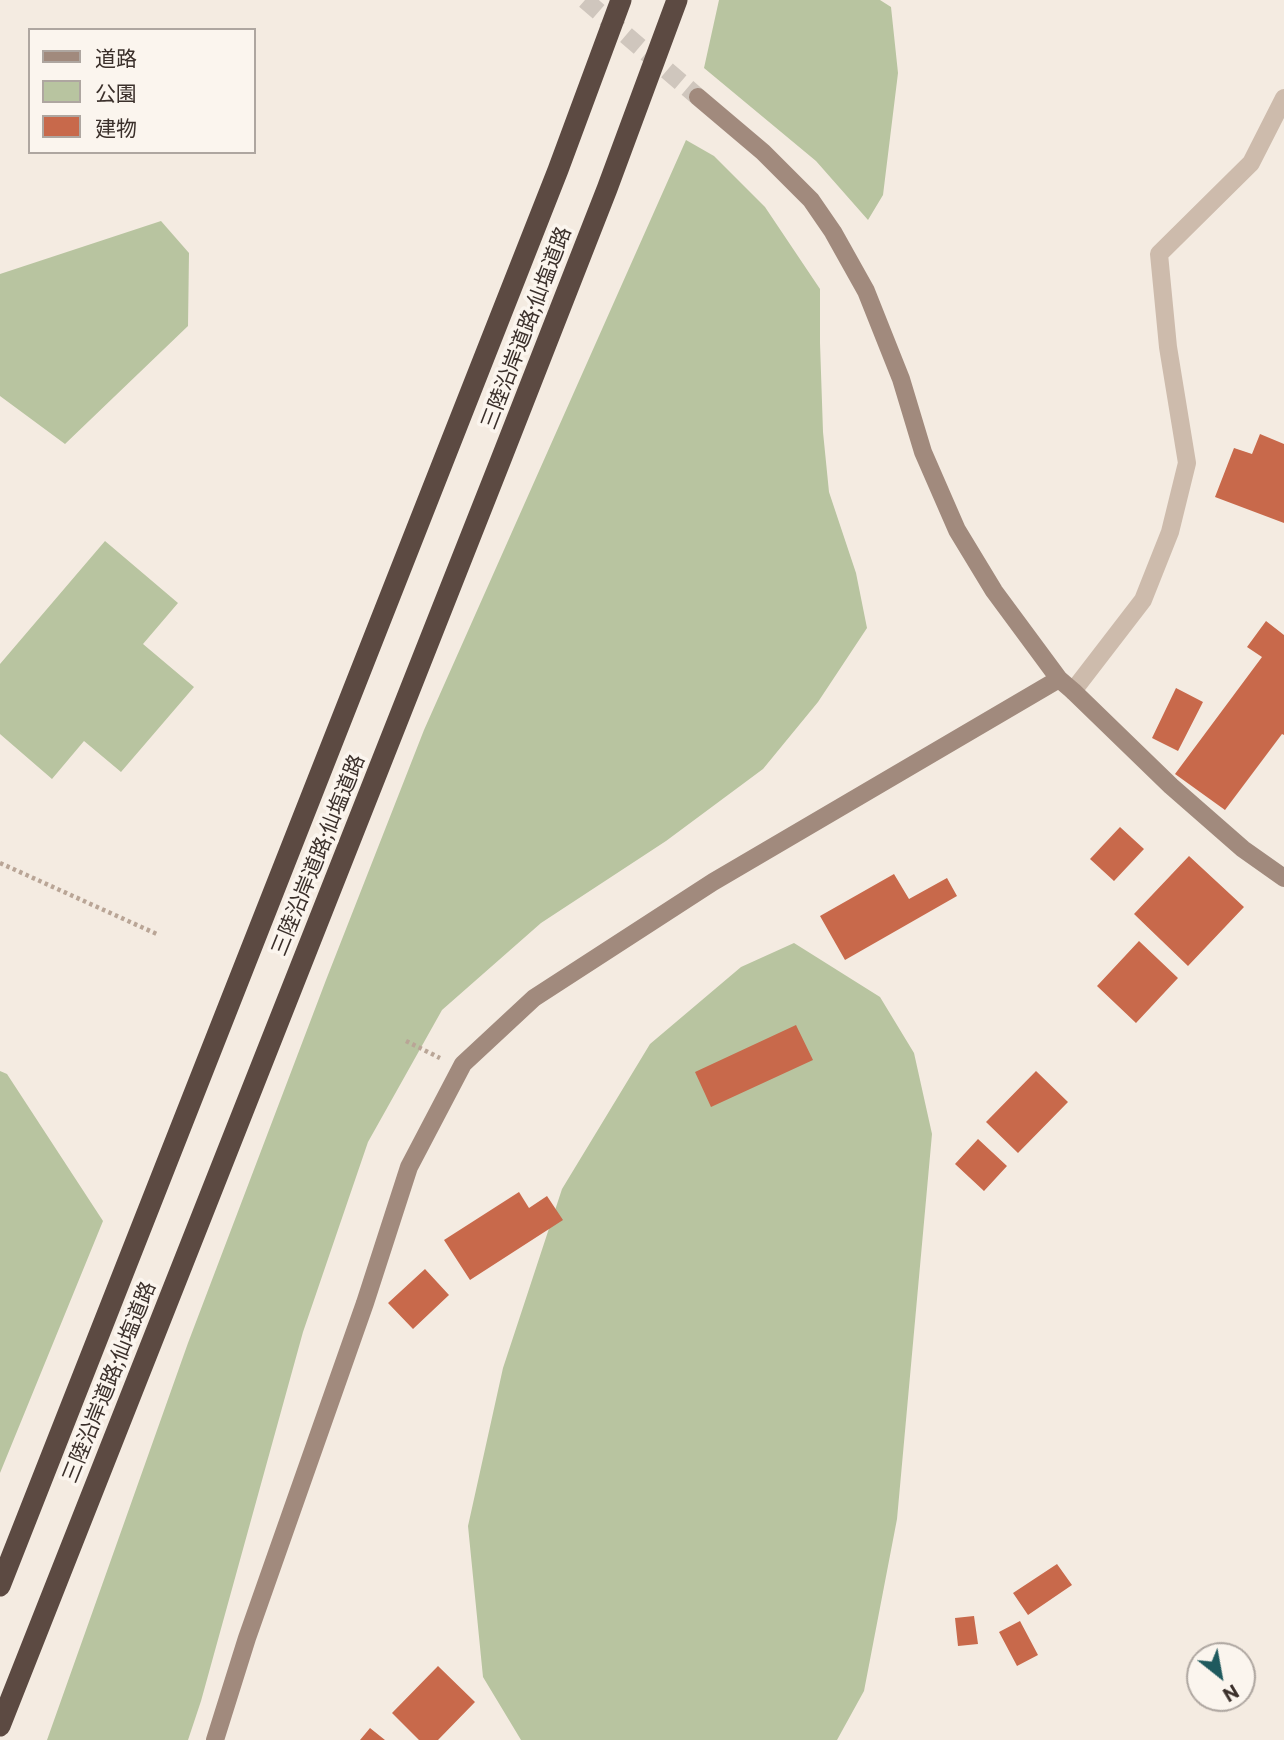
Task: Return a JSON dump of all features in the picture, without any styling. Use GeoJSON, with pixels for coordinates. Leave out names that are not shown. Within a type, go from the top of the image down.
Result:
{"type":"FeatureCollection","features":[{"type":"Feature","properties":{"kind":"highway","name":"三陸沿岸道路;仙塩道路"},"geometry":{"type":"LineString","coordinates":[[0,1586],[538,222],[621,0]]}},
{"type":"Feature","properties":{"kind":"highway","name":"三陸沿岸道路;仙塩道路"},"geometry":{"type":"LineString","coordinates":[[0,1726],[607,189],[677,0]]}},
{"type":"Feature","properties":{"kind":"highway"},"geometry":{"type":"LineString","coordinates":[[4,1740],[25,1663]]}},
{"type":"Feature","properties":{"kind":"street"},"geometry":{"type":"LineString","coordinates":[[698,97],[763,152],[811,200],[833,232],[866,290],[901,379],[923,452],[957,530],[994,590],[1059,679],[1171,786],[1243,849],[1284,878]]}},
{"type":"Feature","properties":{"kind":"street"},"geometry":{"type":"LineString","coordinates":[[1073,691],[1143,600],[1170,532],[1187,463],[1168,347],[1159,254],[1251,163],[1284,98]]}},
{"type":"Feature","properties":{"kind":"street"},"geometry":{"type":"LineString","coordinates":[[215,1740],[247,1638],[365,1303],[409,1167],[463,1065],[534,998],[713,882],[1059,679]]}},
{"type":"Feature","properties":{"kind":"path"},"geometry":{"type":"LineString","coordinates":[[0,863],[159,935]]}},
{"type":"Feature","properties":{"kind":"path"},"geometry":{"type":"LineString","coordinates":[[406,1041],[461,1069]]}},
{"type":"Feature","properties":{"kind":"green space"},"geometry":{"type":"Polygon","coordinates":[[[719,0],[880,0],[891,7],[898,73],[883,195],[868,220],[816,161],[704,68],[719,0]]]}},
{"type":"Feature","properties":{"kind":"green space"},"geometry":{"type":"Polygon","coordinates":[[[686,140],[714,156],[765,207],[820,289],[823,432],[829,492],[856,573],[867,628],[818,702],[763,769],[666,841],[541,923],[442,1010],[368,1142],[303,1332],[188,1740],[47,1740],[188,1343],[424,730],[686,140]]]}},
{"type":"Feature","properties":{"kind":"green space"},"geometry":{"type":"Polygon","coordinates":[[[161,221],[189,253],[188,326],[65,444],[0,396],[0,274],[161,221]]]}},
{"type":"Feature","properties":{"kind":"green space"},"geometry":{"type":"Polygon","coordinates":[[[105,541],[178,603],[143,644],[194,687],[121,772],[84,741],[52,779],[0,734],[0,664],[105,541]]]}},
{"type":"Feature","properties":{"kind":"green space"},"geometry":{"type":"Polygon","coordinates":[[[794,943],[880,997],[914,1053],[932,1134],[897,1519],[864,1691],[837,1740],[521,1740],[483,1677],[468,1526],[503,1368],[562,1189],[650,1044],[741,967],[794,943]]]}},
{"type":"Feature","properties":{"kind":"green space"},"geometry":{"type":"Polygon","coordinates":[[[0,1071],[7,1074],[103,1221],[0,1473],[0,1071]]]}},
{"type":"Feature","properties":{"kind":"building"},"geometry":{"type":"Polygon","coordinates":[[[1260,434],[1284,444],[1284,523],[1215,497],[1234,448],[1252,454],[1260,434]]]}},
{"type":"Feature","properties":{"kind":"building"},"geometry":{"type":"Polygon","coordinates":[[[1266,621],[1284,635],[1284,735],[1282,734],[1225,810],[1175,774],[1262,657],[1247,647],[1266,621]]]}},
{"type":"Feature","properties":{"kind":"building"},"geometry":{"type":"Polygon","coordinates":[[[1176,688],[1203,702],[1178,751],[1152,738],[1176,688]]]}},
{"type":"Feature","properties":{"kind":"building"},"geometry":{"type":"Polygon","coordinates":[[[1120,827],[1144,849],[1114,881],[1090,859],[1120,827]]]}},
{"type":"Feature","properties":{"kind":"building"},"geometry":{"type":"Polygon","coordinates":[[[1189,856],[1244,907],[1188,966],[1134,914],[1189,856]]]}},
{"type":"Feature","properties":{"kind":"building"},"geometry":{"type":"Polygon","coordinates":[[[894,874],[909,899],[947,878],[957,896],[845,960],[820,916],[894,874]]]}},
{"type":"Feature","properties":{"kind":"building"},"geometry":{"type":"Polygon","coordinates":[[[1139,941],[1178,978],[1136,1023],[1097,986],[1139,941]]]}},
{"type":"Feature","properties":{"kind":"building"},"geometry":{"type":"Polygon","coordinates":[[[796,1025],[813,1060],[711,1107],[695,1072],[796,1025]]]}},
{"type":"Feature","properties":{"kind":"building"},"geometry":{"type":"Polygon","coordinates":[[[1036,1071],[1068,1102],[1018,1153],[986,1122],[1036,1071]]]}},
{"type":"Feature","properties":{"kind":"building"},"geometry":{"type":"Polygon","coordinates":[[[978,1139],[1007,1166],[984,1191],[955,1164],[978,1139]]]}},
{"type":"Feature","properties":{"kind":"building"},"geometry":{"type":"Polygon","coordinates":[[[519,1192],[529,1208],[547,1196],[563,1220],[470,1280],[444,1240],[519,1192]]]}},
{"type":"Feature","properties":{"kind":"building"},"geometry":{"type":"Polygon","coordinates":[[[425,1269],[449,1295],[413,1329],[388,1303],[425,1269]]]}},
{"type":"Feature","properties":{"kind":"building"},"geometry":{"type":"Polygon","coordinates":[[[1057,1564],[1072,1585],[1028,1615],[1013,1593],[1057,1564]]]}},
{"type":"Feature","properties":{"kind":"building"},"geometry":{"type":"Polygon","coordinates":[[[974,1616],[978,1644],[958,1646],[955,1618],[974,1616]]]}},
{"type":"Feature","properties":{"kind":"building"},"geometry":{"type":"Polygon","coordinates":[[[1020,1621],[1038,1655],[1017,1666],[999,1632],[1020,1621]]]}},
{"type":"Feature","properties":{"kind":"building"},"geometry":{"type":"Polygon","coordinates":[[[438,1666],[475,1702],[438,1740],[419,1740],[392,1713],[438,1666]]]}},
{"type":"Feature","properties":{"kind":"building"},"geometry":{"type":"Polygon","coordinates":[[[370,1728],[385,1740],[360,1740],[370,1728]]]}},
{"type":"Feature","properties":{"kind":"tunnel"},"geometry":{"type":"LineString","coordinates":[[585,0],[698,97]]}}]}
